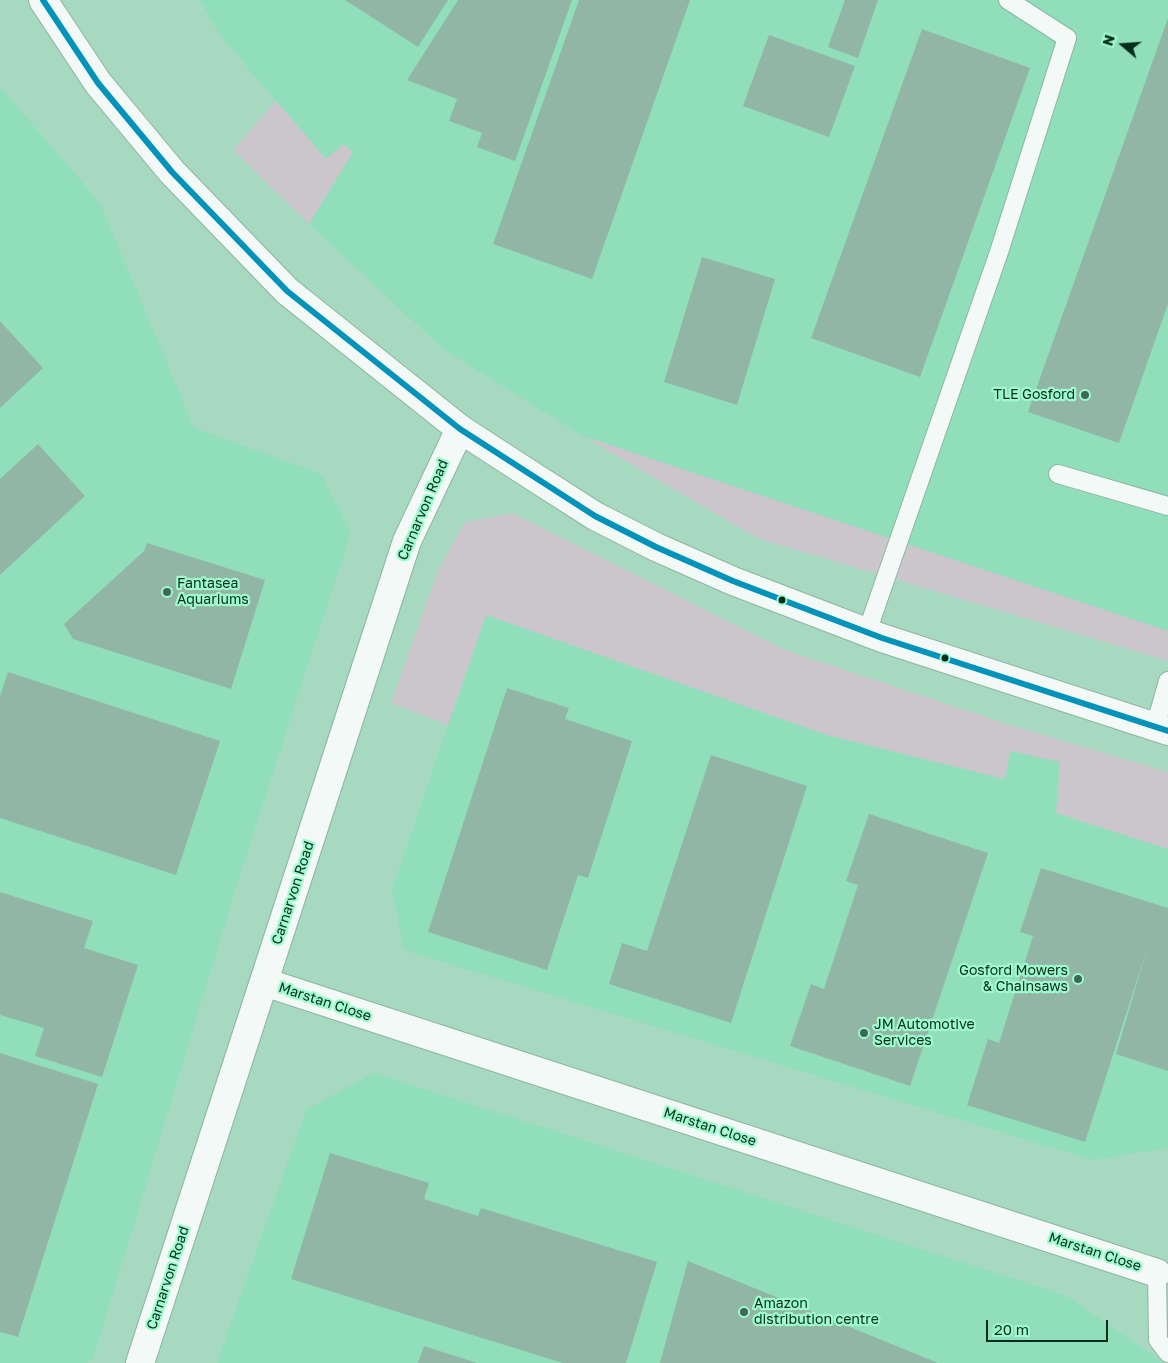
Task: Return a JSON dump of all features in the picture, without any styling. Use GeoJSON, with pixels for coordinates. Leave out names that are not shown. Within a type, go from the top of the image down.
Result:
{"type":"FeatureCollection","features":[{"type":"Feature","properties":{"kind":"street"},"geometry":{"type":"LineString","coordinates":[[43,0],[98,83],[159,157],[287,291],[460,429],[595,516],[656,547],[733,581],[867,632],[1161,729]]}},
{"type":"Feature","properties":{"kind":"street","name":"Carnarvon Road"},"geometry":{"type":"LineString","coordinates":[[140,1363],[407,541],[460,429]]}},
{"type":"Feature","properties":{"kind":"street","name":"Marstan Close"},"geometry":{"type":"LineString","coordinates":[[264,982],[1157,1273]]}},
{"type":"Feature","properties":{"kind":"lane"},"geometry":{"type":"LineString","coordinates":[[867,632],[999,252],[1067,38],[1008,0]]}},
{"type":"Feature","properties":{"kind":"lane"},"geometry":{"type":"LineString","coordinates":[[1058,474],[1168,506]]}},
{"type":"Feature","properties":{"kind":"lane"},"geometry":{"type":"LineString","coordinates":[[1161,729],[1168,680]]}},
{"type":"Feature","properties":{"kind":"lane"},"geometry":{"type":"LineString","coordinates":[[1157,1273],[1158,1340],[1168,1353]]}},
{"type":"Feature","properties":{"kind":"shaded area"},"geometry":{"type":"Polygon","coordinates":[[[200,0],[1168,0],[1168,631],[583,436],[442,348],[309,224],[353,152],[326,159],[220,35],[200,0]]]}},
{"type":"Feature","properties":{"kind":"shaded area"},"geometry":{"type":"Polygon","coordinates":[[[0,87],[100,203],[194,428],[321,474],[351,532],[241,871],[93,1359],[86,1363],[0,1363],[0,87]]]}},
{"type":"Feature","properties":{"kind":"shaded area"},"geometry":{"type":"Polygon","coordinates":[[[276,101],[326,159],[343,144],[353,152],[309,224],[233,150],[276,101]]]}},
{"type":"Feature","properties":{"kind":"shaded area"},"geometry":{"type":"Polygon","coordinates":[[[583,436],[1168,631],[1168,661],[757,538],[583,436]]]}},
{"type":"Feature","properties":{"kind":"shaded area"},"geometry":{"type":"Polygon","coordinates":[[[513,513],[785,650],[1016,727],[1168,772],[1168,849],[1056,813],[1060,762],[1010,751],[1005,779],[827,735],[486,615],[448,725],[391,703],[439,568],[465,522],[513,513]]]}},
{"type":"Feature","properties":{"kind":"shaded area"},"geometry":{"type":"Polygon","coordinates":[[[486,614],[827,735],[1004,779],[1010,751],[1061,762],[1056,813],[1168,849],[1168,1148],[1093,1160],[404,950],[392,890],[486,614]]]}},
{"type":"Feature","properties":{"kind":"shaded area"},"geometry":{"type":"Polygon","coordinates":[[[374,1073],[1067,1296],[1164,1363],[217,1363],[306,1110],[374,1073]]]}},
{"type":"Feature","properties":{"kind":"building"},"geometry":{"type":"Polygon","coordinates":[[[345,0],[448,0],[418,47],[345,0]]]}},
{"type":"Feature","properties":{"kind":"building"},"geometry":{"type":"Polygon","coordinates":[[[458,0],[572,0],[515,161],[477,147],[482,133],[449,121],[457,99],[407,80],[458,0]]]}},
{"type":"Feature","properties":{"kind":"building"},"geometry":{"type":"Polygon","coordinates":[[[579,0],[690,0],[592,279],[493,244],[579,0]]]}},
{"type":"Feature","properties":{"kind":"building"},"geometry":{"type":"Polygon","coordinates":[[[845,0],[878,0],[858,58],[828,47],[845,0]]]}},
{"type":"Feature","properties":{"kind":"building"},"geometry":{"type":"Polygon","coordinates":[[[1168,18],[1168,304],[1119,443],[1028,412],[1168,18]]]}},
{"type":"Feature","properties":{"kind":"building"},"geometry":{"type":"Polygon","coordinates":[[[922,29],[1030,68],[920,377],[811,338],[922,29]]]}},
{"type":"Feature","properties":{"kind":"building"},"geometry":{"type":"Polygon","coordinates":[[[769,35],[855,66],[829,137],[743,106],[769,35]]]}},
{"type":"Feature","properties":{"kind":"building"},"geometry":{"type":"Polygon","coordinates":[[[702,257],[775,279],[737,405],[664,382],[702,257]]]}},
{"type":"Feature","properties":{"kind":"building"},"geometry":{"type":"Polygon","coordinates":[[[0,321],[43,368],[0,408],[0,321]]]}},
{"type":"Feature","properties":{"kind":"building"},"geometry":{"type":"Polygon","coordinates":[[[38,444],[85,496],[0,575],[0,479],[38,444]]]}},
{"type":"Feature","properties":{"kind":"building"},"geometry":{"type":"Polygon","coordinates":[[[147,543],[265,580],[231,689],[73,639],[64,624],[144,551],[147,543]]]}},
{"type":"Feature","properties":{"kind":"building"},"geometry":{"type":"Polygon","coordinates":[[[8,672],[220,741],[176,875],[0,818],[0,696],[8,672]]]}},
{"type":"Feature","properties":{"kind":"building"},"geometry":{"type":"Polygon","coordinates":[[[507,688],[569,708],[565,719],[632,741],[588,878],[578,875],[547,970],[428,932],[507,688]]]}},
{"type":"Feature","properties":{"kind":"building"},"geometry":{"type":"Polygon","coordinates":[[[711,755],[807,786],[731,1023],[609,984],[622,943],[647,951],[711,755]]]}},
{"type":"Feature","properties":{"kind":"building"},"geometry":{"type":"Polygon","coordinates":[[[869,814],[988,853],[910,1086],[790,1046],[811,984],[824,989],[858,885],[846,881],[869,814]]]}},
{"type":"Feature","properties":{"kind":"building"},"geometry":{"type":"Polygon","coordinates":[[[1041,868],[1168,908],[1168,1071],[1116,1054],[1147,949],[1085,1142],[967,1105],[988,1039],[999,1043],[1033,936],[1020,932],[1041,868]]]}},
{"type":"Feature","properties":{"kind":"building"},"geometry":{"type":"Polygon","coordinates":[[[0,892],[93,921],[84,948],[138,965],[102,1077],[35,1056],[44,1028],[0,1015],[0,892]]]}},
{"type":"Feature","properties":{"kind":"building"},"geometry":{"type":"Polygon","coordinates":[[[0,1053],[98,1084],[18,1337],[0,1332],[0,1053]]]}},
{"type":"Feature","properties":{"kind":"building"},"geometry":{"type":"Polygon","coordinates":[[[330,1153],[429,1183],[424,1199],[478,1216],[481,1208],[657,1262],[626,1363],[563,1363],[291,1279],[330,1153]]]}},
{"type":"Feature","properties":{"kind":"building","name":"Amazon distribution centre"},"geometry":{"type":"Polygon","coordinates":[[[688,1261],[938,1363],[660,1363],[688,1261]]]}},
{"type":"Feature","properties":{"kind":"building"},"geometry":{"type":"Polygon","coordinates":[[[424,1346],[477,1363],[418,1363],[424,1346]]]}},
{"type":"Feature","properties":{"kind":"transit line"},"geometry":{"type":"LineString","coordinates":[[43,0],[98,83],[172,172],[287,291],[460,429],[595,516],[656,547],[733,581],[882,638],[1168,731]]}},
{"type":"Feature","properties":{"kind":"place","name":"TLE Gosford"},"geometry":{"type":"Point","coordinates":[1085,395]}},
{"type":"Feature","properties":{"kind":"place","name":"Fantasea Aquariums"},"geometry":{"type":"Point","coordinates":[167,592]}},
{"type":"Feature","properties":{"kind":"place","name":"Gosford Mowers & Chainsaws"},"geometry":{"type":"Point","coordinates":[1078,979]}},
{"type":"Feature","properties":{"kind":"place","name":"JM Automotive Services"},"geometry":{"type":"Point","coordinates":[864,1033]}},
{"type":"Feature","properties":{"kind":"place","name":"Amazon distribution centre"},"geometry":{"type":"Point","coordinates":[744,1312]}}]}
